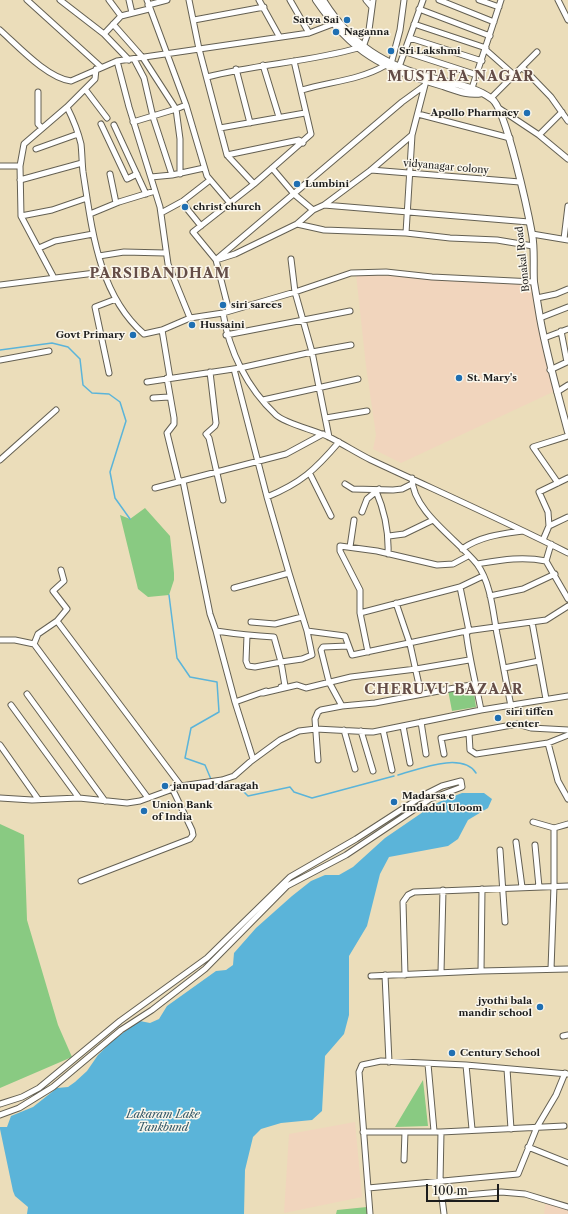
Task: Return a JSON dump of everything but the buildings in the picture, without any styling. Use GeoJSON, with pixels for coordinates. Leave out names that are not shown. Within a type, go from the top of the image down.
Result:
{"type":"FeatureCollection","features":[{"type":"Feature","properties":{"kind":"main road","name":"Bonakal Road"},"geometry":{"type":"LineString","coordinates":[[316,0],[360,47],[388,65],[425,84],[473,95],[482,93]]}},
{"type":"Feature","properties":{"kind":"main road","name":"Bonakal Road"},"geometry":{"type":"LineString","coordinates":[[323,0],[336,23]]}},
{"type":"Feature","properties":{"kind":"main road","name":"Bonakal Road"},"geometry":{"type":"LineString","coordinates":[[388,65],[472,88],[491,98],[500,109],[510,138],[532,234],[534,282],[540,318],[550,370],[568,432]]}},
{"type":"Feature","properties":{"kind":"street"},"geometry":{"type":"LineString","coordinates":[[28,0],[99,68]]}},
{"type":"Feature","properties":{"kind":"street"},"geometry":{"type":"LineString","coordinates":[[60,0],[104,34],[132,59],[144,78],[153,117],[172,175]]}},
{"type":"Feature","properties":{"kind":"street"},"geometry":{"type":"LineString","coordinates":[[109,0],[121,16]]}},
{"type":"Feature","properties":{"kind":"street"},"geometry":{"type":"LineString","coordinates":[[129,0],[132,13]]}},
{"type":"Feature","properties":{"kind":"street"},"geometry":{"type":"LineString","coordinates":[[104,34],[121,16],[132,13],[148,5],[167,0]]}},
{"type":"Feature","properties":{"kind":"street"},"geometry":{"type":"LineString","coordinates":[[189,0],[199,49],[227,155],[254,184]]}},
{"type":"Feature","properties":{"kind":"street"},"geometry":{"type":"LineString","coordinates":[[259,0],[279,36]]}},
{"type":"Feature","properties":{"kind":"street"},"geometry":{"type":"LineString","coordinates":[[290,0],[309,33]]}},
{"type":"Feature","properties":{"kind":"street"},"geometry":{"type":"LineString","coordinates":[[366,0],[372,7]]}},
{"type":"Feature","properties":{"kind":"street"},"geometry":{"type":"LineString","coordinates":[[207,77],[236,70],[294,61],[360,47],[369,30],[373,0]]}},
{"type":"Feature","properties":{"kind":"street"},"geometry":{"type":"LineString","coordinates":[[302,90],[357,76],[388,65],[400,30],[404,0]]}},
{"type":"Feature","properties":{"kind":"street"},"geometry":{"type":"LineString","coordinates":[[399,67],[406,52],[423,0]]}},
{"type":"Feature","properties":{"kind":"street"},"geometry":{"type":"LineString","coordinates":[[439,0],[494,22]]}},
{"type":"Feature","properties":{"kind":"street"},"geometry":{"type":"LineString","coordinates":[[479,0],[498,7]]}},
{"type":"Feature","properties":{"kind":"street"},"geometry":{"type":"LineString","coordinates":[[472,88],[501,0]]}},
{"type":"Feature","properties":{"kind":"street"},"geometry":{"type":"LineString","coordinates":[[558,0],[566,12],[568,20]]}},
{"type":"Feature","properties":{"kind":"street"},"geometry":{"type":"LineString","coordinates":[[148,5],[168,52],[186,105],[206,176],[230,203]]}},
{"type":"Feature","properties":{"kind":"street"},"geometry":{"type":"LineString","coordinates":[[194,20],[264,7]]}},
{"type":"Feature","properties":{"kind":"street"},"geometry":{"type":"LineString","coordinates":[[420,9],[490,36]]}},
{"type":"Feature","properties":{"kind":"street"},"geometry":{"type":"LineString","coordinates":[[0,30],[31,58],[65,80],[78,79],[117,61],[142,58],[168,52],[309,33],[336,23]]}},
{"type":"Feature","properties":{"kind":"street"},"geometry":{"type":"LineString","coordinates":[[113,24],[142,58],[176,109],[179,126],[180,174]]}},
{"type":"Feature","properties":{"kind":"street"},"geometry":{"type":"LineString","coordinates":[[414,24],[486,49],[513,74]]}},
{"type":"Feature","properties":{"kind":"street"},"geometry":{"type":"LineString","coordinates":[[410,38],[482,61]]}},
{"type":"Feature","properties":{"kind":"street"},"geometry":{"type":"LineString","coordinates":[[406,52],[477,76]]}},
{"type":"Feature","properties":{"kind":"street"},"geometry":{"type":"LineString","coordinates":[[491,98],[513,74],[537,52]]}},
{"type":"Feature","properties":{"kind":"street"},"geometry":{"type":"LineString","coordinates":[[117,61],[133,122],[155,191],[160,213],[165,253],[171,274],[190,318]]}},
{"type":"Feature","properties":{"kind":"street"},"geometry":{"type":"LineString","coordinates":[[229,311],[216,260],[193,232],[254,184],[303,143],[311,134],[305,113],[302,90],[294,61]]}},
{"type":"Feature","properties":{"kind":"street"},"geometry":{"type":"LineString","coordinates":[[263,65],[279,117]]}},
{"type":"Feature","properties":{"kind":"street"},"geometry":{"type":"LineString","coordinates":[[522,66],[552,97],[568,121]]}},
{"type":"Feature","properties":{"kind":"street"},"geometry":{"type":"LineString","coordinates":[[54,278],[21,216],[20,166],[24,144],[67,107],[95,79],[99,68]]}},
{"type":"Feature","properties":{"kind":"street"},"geometry":{"type":"LineString","coordinates":[[236,70],[250,123]]}},
{"type":"Feature","properties":{"kind":"street"},"geometry":{"type":"LineString","coordinates":[[406,233],[412,135],[425,84]]}},
{"type":"Feature","properties":{"kind":"street"},"geometry":{"type":"LineString","coordinates":[[216,260],[425,84]]}},
{"type":"Feature","properties":{"kind":"street"},"geometry":{"type":"LineString","coordinates":[[85,89],[107,118]]}},
{"type":"Feature","properties":{"kind":"street"},"geometry":{"type":"LineString","coordinates":[[38,92],[38,124],[42,128]]}},
{"type":"Feature","properties":{"kind":"street"},"geometry":{"type":"LineString","coordinates":[[133,122],[153,117],[186,105]]}},
{"type":"Feature","properties":{"kind":"street"},"geometry":{"type":"LineString","coordinates":[[67,107],[78,134],[93,234],[103,272],[116,299],[128,318],[144,334],[162,330],[190,318],[229,311],[295,292],[351,273],[386,272],[432,277],[534,282]]}},
{"type":"Feature","properties":{"kind":"street"},"geometry":{"type":"LineString","coordinates":[[500,109],[539,135],[568,159]]}},
{"type":"Feature","properties":{"kind":"street"},"geometry":{"type":"LineString","coordinates":[[539,135],[562,112]]}},
{"type":"Feature","properties":{"kind":"street"},"geometry":{"type":"LineString","coordinates":[[220,128],[305,113]]}},
{"type":"Feature","properties":{"kind":"street"},"geometry":{"type":"LineString","coordinates":[[418,114],[510,138]]}},
{"type":"Feature","properties":{"kind":"street"},"geometry":{"type":"LineString","coordinates":[[101,124],[127,179],[137,174]]}},
{"type":"Feature","properties":{"kind":"street"},"geometry":{"type":"LineString","coordinates":[[114,125],[142,182],[146,194]]}},
{"type":"Feature","properties":{"kind":"street"},"geometry":{"type":"LineString","coordinates":[[36,149],[78,134]]}},
{"type":"Feature","properties":{"kind":"street"},"geometry":{"type":"LineString","coordinates":[[216,260],[235,254],[297,224],[313,210],[324,205],[371,170],[412,135]]}},
{"type":"Feature","properties":{"kind":"street"},"geometry":{"type":"LineString","coordinates":[[227,155],[299,140],[303,143]]}},
{"type":"Feature","properties":{"kind":"street"},"geometry":{"type":"LineString","coordinates":[[20,180],[82,163]]}},
{"type":"Feature","properties":{"kind":"street"},"geometry":{"type":"LineString","coordinates":[[0,166],[20,166]]}},
{"type":"Feature","properties":{"kind":"street"},"geometry":{"type":"LineString","coordinates":[[151,177],[180,174],[204,168]]}},
{"type":"Feature","properties":{"kind":"street"},"geometry":{"type":"LineString","coordinates":[[272,168],[294,194],[313,210]]}},
{"type":"Feature","properties":{"kind":"street","name":"vidyanagar colony"},"geometry":{"type":"LineString","coordinates":[[371,170],[520,182]]}},
{"type":"Feature","properties":{"kind":"street"},"geometry":{"type":"LineString","coordinates":[[110,174],[116,203]]}},
{"type":"Feature","properties":{"kind":"street"},"geometry":{"type":"LineString","coordinates":[[160,213],[183,201],[210,180]]}},
{"type":"Feature","properties":{"kind":"street"},"geometry":{"type":"LineString","coordinates":[[90,214],[116,203],[155,191]]}},
{"type":"Feature","properties":{"kind":"street"},"geometry":{"type":"LineString","coordinates":[[21,216],[52,210],[87,198]]}},
{"type":"Feature","properties":{"kind":"street"},"geometry":{"type":"LineString","coordinates":[[183,201],[188,210],[201,226]]}},
{"type":"Feature","properties":{"kind":"street"},"geometry":{"type":"LineString","coordinates":[[324,205],[529,222]]}},
{"type":"Feature","properties":{"kind":"street"},"geometry":{"type":"LineString","coordinates":[[532,234],[566,240],[568,206]]}},
{"type":"Feature","properties":{"kind":"street"},"geometry":{"type":"LineString","coordinates":[[297,224],[324,230],[406,233],[450,238],[497,240],[533,246]]}},
{"type":"Feature","properties":{"kind":"street"},"geometry":{"type":"LineString","coordinates":[[39,248],[56,241],[93,234]]}},
{"type":"Feature","properties":{"kind":"street"},"geometry":{"type":"LineString","coordinates":[[99,256],[124,252],[165,253]]}},
{"type":"Feature","properties":{"kind":"street"},"geometry":{"type":"LineString","coordinates":[[291,259],[295,292],[304,319],[312,352],[329,437]]}},
{"type":"Feature","properties":{"kind":"street"},"geometry":{"type":"LineString","coordinates":[[0,285],[103,272]]}},
{"type":"Feature","properties":{"kind":"street"},"geometry":{"type":"LineString","coordinates":[[537,298],[556,294],[568,289]]}},
{"type":"Feature","properties":{"kind":"street"},"geometry":{"type":"LineString","coordinates":[[109,373],[95,307],[116,299]]}},
{"type":"Feature","properties":{"kind":"street"},"geometry":{"type":"LineString","coordinates":[[540,318],[568,307]]}},
{"type":"Feature","properties":{"kind":"street"},"geometry":{"type":"LineString","coordinates":[[226,335],[350,311]]}},
{"type":"Feature","properties":{"kind":"street"},"geometry":{"type":"LineString","coordinates":[[222,312],[226,335],[240,368],[263,400],[277,416],[287,422],[323,434],[544,540],[568,553]]}},
{"type":"Feature","properties":{"kind":"street"},"geometry":{"type":"LineString","coordinates":[[544,338],[568,329]]}},
{"type":"Feature","properties":{"kind":"street"},"geometry":{"type":"LineString","coordinates":[[162,330],[169,397],[174,418],[174,424],[167,434],[181,482],[210,614],[253,759]]}},
{"type":"Feature","properties":{"kind":"street"},"geometry":{"type":"LineString","coordinates":[[550,370],[567,362],[561,331]]}},
{"type":"Feature","properties":{"kind":"street"},"geometry":{"type":"LineString","coordinates":[[147,382],[240,368],[352,345]]}},
{"type":"Feature","properties":{"kind":"street"},"geometry":{"type":"LineString","coordinates":[[0,360],[49,351]]}},
{"type":"Feature","properties":{"kind":"street"},"geometry":{"type":"LineString","coordinates":[[234,369],[257,462],[312,652],[310,657],[255,667],[248,666],[246,661],[247,635]]}},
{"type":"Feature","properties":{"kind":"street"},"geometry":{"type":"LineString","coordinates":[[210,372],[216,423],[215,426],[206,434],[209,438],[223,500]]}},
{"type":"Feature","properties":{"kind":"street"},"geometry":{"type":"LineString","coordinates":[[263,400],[358,378]]}},
{"type":"Feature","properties":{"kind":"street"},"geometry":{"type":"LineString","coordinates":[[557,392],[568,385]]}},
{"type":"Feature","properties":{"kind":"street"},"geometry":{"type":"LineString","coordinates":[[153,398],[169,397]]}},
{"type":"Feature","properties":{"kind":"street"},"geometry":{"type":"LineString","coordinates":[[0,460],[56,410]]}},
{"type":"Feature","properties":{"kind":"street"},"geometry":{"type":"LineString","coordinates":[[326,418],[367,411]]}},
{"type":"Feature","properties":{"kind":"street"},"geometry":{"type":"LineString","coordinates":[[154,488],[286,454],[323,434]]}},
{"type":"Feature","properties":{"kind":"street"},"geometry":{"type":"LineString","coordinates":[[558,483],[533,447],[568,436]]}},
{"type":"Feature","properties":{"kind":"street"},"geometry":{"type":"LineString","coordinates":[[267,497],[281,491],[310,474],[339,442]]}},
{"type":"Feature","properties":{"kind":"street"},"geometry":{"type":"LineString","coordinates":[[310,474],[331,516]]}},
{"type":"Feature","properties":{"kind":"street"},"geometry":{"type":"LineString","coordinates":[[412,478],[412,484],[418,499],[433,520],[477,564],[483,576],[490,596],[511,706]]}},
{"type":"Feature","properties":{"kind":"street"},"geometry":{"type":"LineString","coordinates":[[544,540],[549,526],[548,512],[540,492],[568,478]]}},
{"type":"Feature","properties":{"kind":"street"},"geometry":{"type":"LineString","coordinates":[[345,484],[354,489],[377,490],[402,489],[412,484]]}},
{"type":"Feature","properties":{"kind":"street"},"geometry":{"type":"LineString","coordinates":[[362,512],[367,499],[377,490]]}},
{"type":"Feature","properties":{"kind":"street"},"geometry":{"type":"LineString","coordinates":[[377,490],[386,517],[388,554]]}},
{"type":"Feature","properties":{"kind":"street"},"geometry":{"type":"LineString","coordinates":[[549,526],[568,517]]}},
{"type":"Feature","properties":{"kind":"street"},"geometry":{"type":"LineString","coordinates":[[350,547],[354,520]]}},
{"type":"Feature","properties":{"kind":"street"},"geometry":{"type":"LineString","coordinates":[[388,536],[404,534],[433,520]]}},
{"type":"Feature","properties":{"kind":"street"},"geometry":{"type":"LineString","coordinates":[[462,549],[485,537],[524,531]]}},
{"type":"Feature","properties":{"kind":"street"},"geometry":{"type":"LineString","coordinates":[[546,561],[551,544]]}},
{"type":"Feature","properties":{"kind":"street"},"geometry":{"type":"LineString","coordinates":[[368,652],[360,613],[360,590],[339,550],[342,546],[437,565],[453,564],[468,556]]}},
{"type":"Feature","properties":{"kind":"street"},"geometry":{"type":"LineString","coordinates":[[477,564],[511,559],[531,558],[546,561],[555,574],[568,599]]}},
{"type":"Feature","properties":{"kind":"street"},"geometry":{"type":"LineString","coordinates":[[34,644],[38,634],[58,621],[67,609],[53,591],[64,581],[61,570]]}},
{"type":"Feature","properties":{"kind":"street"},"geometry":{"type":"LineString","coordinates":[[234,588],[289,572]]}},
{"type":"Feature","properties":{"kind":"street"},"geometry":{"type":"LineString","coordinates":[[490,596],[523,589],[555,574]]}},
{"type":"Feature","properties":{"kind":"street"},"geometry":{"type":"LineString","coordinates":[[360,613],[460,587],[483,576]]}},
{"type":"Feature","properties":{"kind":"street"},"geometry":{"type":"LineString","coordinates":[[460,587],[468,631],[469,660],[476,684],[481,710]]}},
{"type":"Feature","properties":{"kind":"street"},"geometry":{"type":"LineString","coordinates":[[396,603],[410,644],[421,694]]}},
{"type":"Feature","properties":{"kind":"street"},"geometry":{"type":"LineString","coordinates":[[307,631],[345,636],[352,655],[468,631],[546,620],[568,606]]}},
{"type":"Feature","properties":{"kind":"street"},"geometry":{"type":"LineString","coordinates":[[251,622],[275,624],[302,617]]}},
{"type":"Feature","properties":{"kind":"street"},"geometry":{"type":"LineString","coordinates":[[58,621],[181,786]]}},
{"type":"Feature","properties":{"kind":"street"},"geometry":{"type":"LineString","coordinates":[[532,622],[546,700]]}},
{"type":"Feature","properties":{"kind":"street"},"geometry":{"type":"LineString","coordinates":[[216,631],[276,638],[285,686],[235,702]]}},
{"type":"Feature","properties":{"kind":"street"},"geometry":{"type":"LineString","coordinates":[[0,640],[15,640],[34,644],[148,798]]}},
{"type":"Feature","properties":{"kind":"street"},"geometry":{"type":"LineString","coordinates":[[342,706],[329,682],[321,650],[324,647],[348,646]]}},
{"type":"Feature","properties":{"kind":"street"},"geometry":{"type":"LineString","coordinates":[[263,694],[297,686],[306,688],[329,682],[469,660]]}},
{"type":"Feature","properties":{"kind":"street"},"geometry":{"type":"LineString","coordinates":[[504,668],[539,661]]}},
{"type":"Feature","properties":{"kind":"street"},"geometry":{"type":"LineString","coordinates":[[318,760],[316,729],[318,712],[342,706],[375,703],[476,684]]}},
{"type":"Feature","properties":{"kind":"street"},"geometry":{"type":"LineString","coordinates":[[27,694],[105,800]]}},
{"type":"Feature","properties":{"kind":"street"},"geometry":{"type":"LineString","coordinates":[[0,798],[79,798],[127,803],[140,801],[172,788],[222,780],[234,776],[253,759],[287,735],[299,731],[316,729],[361,731],[383,730],[481,710],[568,696]]}},
{"type":"Feature","properties":{"kind":"street"},"geometry":{"type":"LineString","coordinates":[[11,705],[79,798]]}},
{"type":"Feature","properties":{"kind":"street"},"geometry":{"type":"LineString","coordinates":[[420,722],[426,754]]}},
{"type":"Feature","properties":{"kind":"street"},"geometry":{"type":"LineString","coordinates":[[444,754],[441,738],[517,724],[531,728],[568,730]]}},
{"type":"Feature","properties":{"kind":"street"},"geometry":{"type":"LineString","coordinates":[[403,726],[410,763]]}},
{"type":"Feature","properties":{"kind":"street"},"geometry":{"type":"LineString","coordinates":[[344,730],[355,769]]}},
{"type":"Feature","properties":{"kind":"street"},"geometry":{"type":"LineString","coordinates":[[383,730],[392,770]]}},
{"type":"Feature","properties":{"kind":"street"},"geometry":{"type":"LineString","coordinates":[[361,731],[373,771]]}},
{"type":"Feature","properties":{"kind":"street"},"geometry":{"type":"LineString","coordinates":[[469,733],[470,750],[476,754],[548,743],[568,735]]}},
{"type":"Feature","properties":{"kind":"street"},"geometry":{"type":"LineString","coordinates":[[548,743],[558,781],[568,799]]}},
{"type":"Feature","properties":{"kind":"street"},"geometry":{"type":"LineString","coordinates":[[0,745],[38,799]]}},
{"type":"Feature","properties":{"kind":"street"},"geometry":{"type":"LineString","coordinates":[[0,1104],[22,1097],[39,1088],[120,1021],[196,966],[290,877],[356,839],[424,795],[442,786],[461,781],[462,787],[430,799],[346,855],[287,886],[205,969],[152,1010],[121,1030],[53,1087],[19,1108],[0,1114]]}},
{"type":"Feature","properties":{"kind":"street"},"geometry":{"type":"LineString","coordinates":[[81,881],[190,839],[193,835],[192,830],[172,788]]}},
{"type":"Feature","properties":{"kind":"street"},"geometry":{"type":"LineString","coordinates":[[534,822],[554,828],[568,824]]}},
{"type":"Feature","properties":{"kind":"street"},"geometry":{"type":"LineString","coordinates":[[551,970],[554,886],[554,828]]}},
{"type":"Feature","properties":{"kind":"street"},"geometry":{"type":"LineString","coordinates":[[516,842],[522,887]]}},
{"type":"Feature","properties":{"kind":"street"},"geometry":{"type":"LineString","coordinates":[[535,845],[539,887]]}},
{"type":"Feature","properties":{"kind":"street"},"geometry":{"type":"LineString","coordinates":[[500,850],[505,922]]}},
{"type":"Feature","properties":{"kind":"street"},"geometry":{"type":"LineString","coordinates":[[405,975],[404,900],[414,892],[568,886]]}},
{"type":"Feature","properties":{"kind":"street"},"geometry":{"type":"LineString","coordinates":[[481,971],[482,889]]}},
{"type":"Feature","properties":{"kind":"street"},"geometry":{"type":"LineString","coordinates":[[441,972],[443,890]]}},
{"type":"Feature","properties":{"kind":"street"},"geometry":{"type":"LineString","coordinates":[[370,976],[441,972],[568,969]]}},
{"type":"Feature","properties":{"kind":"street"},"geometry":{"type":"LineString","coordinates":[[386,975],[389,1062]]}},
{"type":"Feature","properties":{"kind":"street"},"geometry":{"type":"LineString","coordinates":[[368,1188],[518,1174],[537,1127],[556,1095],[566,1073],[466,1065],[389,1062],[368,1063],[362,1066],[359,1072],[370,1214]]}},
{"type":"Feature","properties":{"kind":"street"},"geometry":{"type":"LineString","coordinates":[[428,1064],[434,1131]]}},
{"type":"Feature","properties":{"kind":"street"},"geometry":{"type":"LineString","coordinates":[[466,1065],[472,1129]]}},
{"type":"Feature","properties":{"kind":"street"},"geometry":{"type":"LineString","coordinates":[[507,1069],[511,1129]]}},
{"type":"Feature","properties":{"kind":"street"},"geometry":{"type":"LineString","coordinates":[[363,1132],[441,1132],[472,1129],[511,1129],[564,1126]]}},
{"type":"Feature","properties":{"kind":"street"},"geometry":{"type":"LineString","coordinates":[[404,1160],[405,1132]]}},
{"type":"Feature","properties":{"kind":"street"},"geometry":{"type":"LineString","coordinates":[[441,1132],[440,1182],[444,1214]]}},
{"type":"Feature","properties":{"kind":"street"},"geometry":{"type":"LineString","coordinates":[[528,1148],[568,1164]]}},
{"type":"Feature","properties":{"kind":"street"},"geometry":{"type":"LineString","coordinates":[[442,1198],[502,1192],[525,1194],[568,1207]]}},
{"type":"Feature","properties":{"kind":"shaded area","name":"St. Mary's"},"geometry":{"type":"Polygon","coordinates":[[[356,274],[533,282],[555,391],[401,463],[373,449],[376,435],[366,366],[356,274]]]}},
{"type":"Feature","properties":{"kind":"shaded area"},"geometry":{"type":"Polygon","coordinates":[[[355,1122],[362,1197],[284,1213],[289,1134],[355,1122]]]}},
{"type":"Feature","properties":{"kind":"shaded area"},"geometry":{"type":"Polygon","coordinates":[[[546,1200],[568,1203],[568,1214],[544,1214],[546,1200]]]}},
{"type":"Feature","properties":{"kind":"green space"},"geometry":{"type":"Polygon","coordinates":[[[145,508],[170,536],[174,580],[169,595],[148,597],[138,589],[120,515],[130,519],[145,508]]]}},
{"type":"Feature","properties":{"kind":"green space"},"geometry":{"type":"Polygon","coordinates":[[[473,686],[476,707],[452,711],[448,690],[473,686]]]}},
{"type":"Feature","properties":{"kind":"green space"},"geometry":{"type":"Polygon","coordinates":[[[0,824],[24,835],[27,920],[58,1025],[72,1057],[0,1088],[0,824]]]}},
{"type":"Feature","properties":{"kind":"green space"},"geometry":{"type":"Polygon","coordinates":[[[423,1080],[428,1126],[395,1127],[423,1080]]]}},
{"type":"Feature","properties":{"kind":"green space"},"geometry":{"type":"Polygon","coordinates":[[[367,1207],[368,1214],[336,1214],[337,1210],[367,1207]]]}},
{"type":"Feature","properties":{"kind":"water","name":"Lakaram Lake Tankbund"},"geometry":{"type":"Polygon","coordinates":[[[462,793],[484,793],[492,799],[488,808],[468,820],[458,839],[448,846],[389,857],[380,874],[367,926],[349,956],[349,1015],[344,1034],[325,1056],[322,1111],[312,1120],[281,1123],[261,1129],[253,1137],[245,1170],[244,1214],[27,1214],[28,1207],[15,1196],[13,1191],[0,1129],[0,1127],[7,1127],[11,1116],[33,1107],[57,1088],[68,1087],[87,1071],[98,1055],[112,1041],[140,1021],[150,1023],[159,1019],[167,1006],[216,971],[226,970],[233,965],[234,953],[256,928],[311,881],[325,875],[339,875],[353,867],[385,838],[423,812],[439,802],[462,793]]]}},
{"type":"Feature","properties":{"kind":"waterway"},"geometry":{"type":"LineString","coordinates":[[0,350],[52,343],[68,347],[80,359],[83,385],[92,393],[109,394],[120,402],[126,421],[110,472],[115,498],[130,519]]}},
{"type":"Feature","properties":{"kind":"waterway"},"geometry":{"type":"LineString","coordinates":[[169,595],[177,658],[190,677],[217,682],[219,712],[191,728],[185,758],[205,765],[213,784],[239,787],[248,796],[290,787],[294,792],[312,798],[394,776]]}},
{"type":"Feature","properties":{"kind":"waterway"},"geometry":{"type":"LineString","coordinates":[[398,775],[427,766],[450,763],[461,763],[476,773]]}},
{"type":"Feature","properties":{"kind":"place","name":"Satya Sai"},"geometry":{"type":"Point","coordinates":[347,20]}},
{"type":"Feature","properties":{"kind":"place","name":"Naganna"},"geometry":{"type":"Point","coordinates":[336,32]}},
{"type":"Feature","properties":{"kind":"place","name":"Sri Lakshmi"},"geometry":{"type":"Point","coordinates":[391,51]}},
{"type":"Feature","properties":{"kind":"place","name":"Apollo Pharmacy"},"geometry":{"type":"Point","coordinates":[527,113]}},
{"type":"Feature","properties":{"kind":"place","name":"Lumbini"},"geometry":{"type":"Point","coordinates":[297,184]}},
{"type":"Feature","properties":{"kind":"place","name":"christ church"},"geometry":{"type":"Point","coordinates":[185,207]}},
{"type":"Feature","properties":{"kind":"place","name":"siri sarees"},"geometry":{"type":"Point","coordinates":[223,305]}},
{"type":"Feature","properties":{"kind":"place","name":"Hussaini"},"geometry":{"type":"Point","coordinates":[192,325]}},
{"type":"Feature","properties":{"kind":"place","name":"Govt Primary"},"geometry":{"type":"Point","coordinates":[133,335]}},
{"type":"Feature","properties":{"kind":"place","name":"St. Mary's"},"geometry":{"type":"Point","coordinates":[459,378]}},
{"type":"Feature","properties":{"kind":"place","name":"siri tiffen center"},"geometry":{"type":"Point","coordinates":[498,718]}},
{"type":"Feature","properties":{"kind":"place","name":"janupad daragah"},"geometry":{"type":"Point","coordinates":[165,786]}},
{"type":"Feature","properties":{"kind":"place","name":"Madarsa e Imdadul Uloom"},"geometry":{"type":"Point","coordinates":[394,802]}},
{"type":"Feature","properties":{"kind":"place","name":"Union Bank of India"},"geometry":{"type":"Point","coordinates":[144,811]}},
{"type":"Feature","properties":{"kind":"place","name":"jyothi bala mandir school"},"geometry":{"type":"Point","coordinates":[540,1007]}},
{"type":"Feature","properties":{"kind":"place","name":"Century School"},"geometry":{"type":"Point","coordinates":[452,1053]}},
{"type":"Feature","properties":{"kind":"district","name":"MUSTAFA NAGAR"},"geometry":{"type":"Point","coordinates":[461,77]}},
{"type":"Feature","properties":{"kind":"district","name":"PARSIBANDHAM"},"geometry":{"type":"Point","coordinates":[160,274]}},
{"type":"Feature","properties":{"kind":"district","name":"CHERUVU BAZAAR"},"geometry":{"type":"Point","coordinates":[444,690]}}]}
